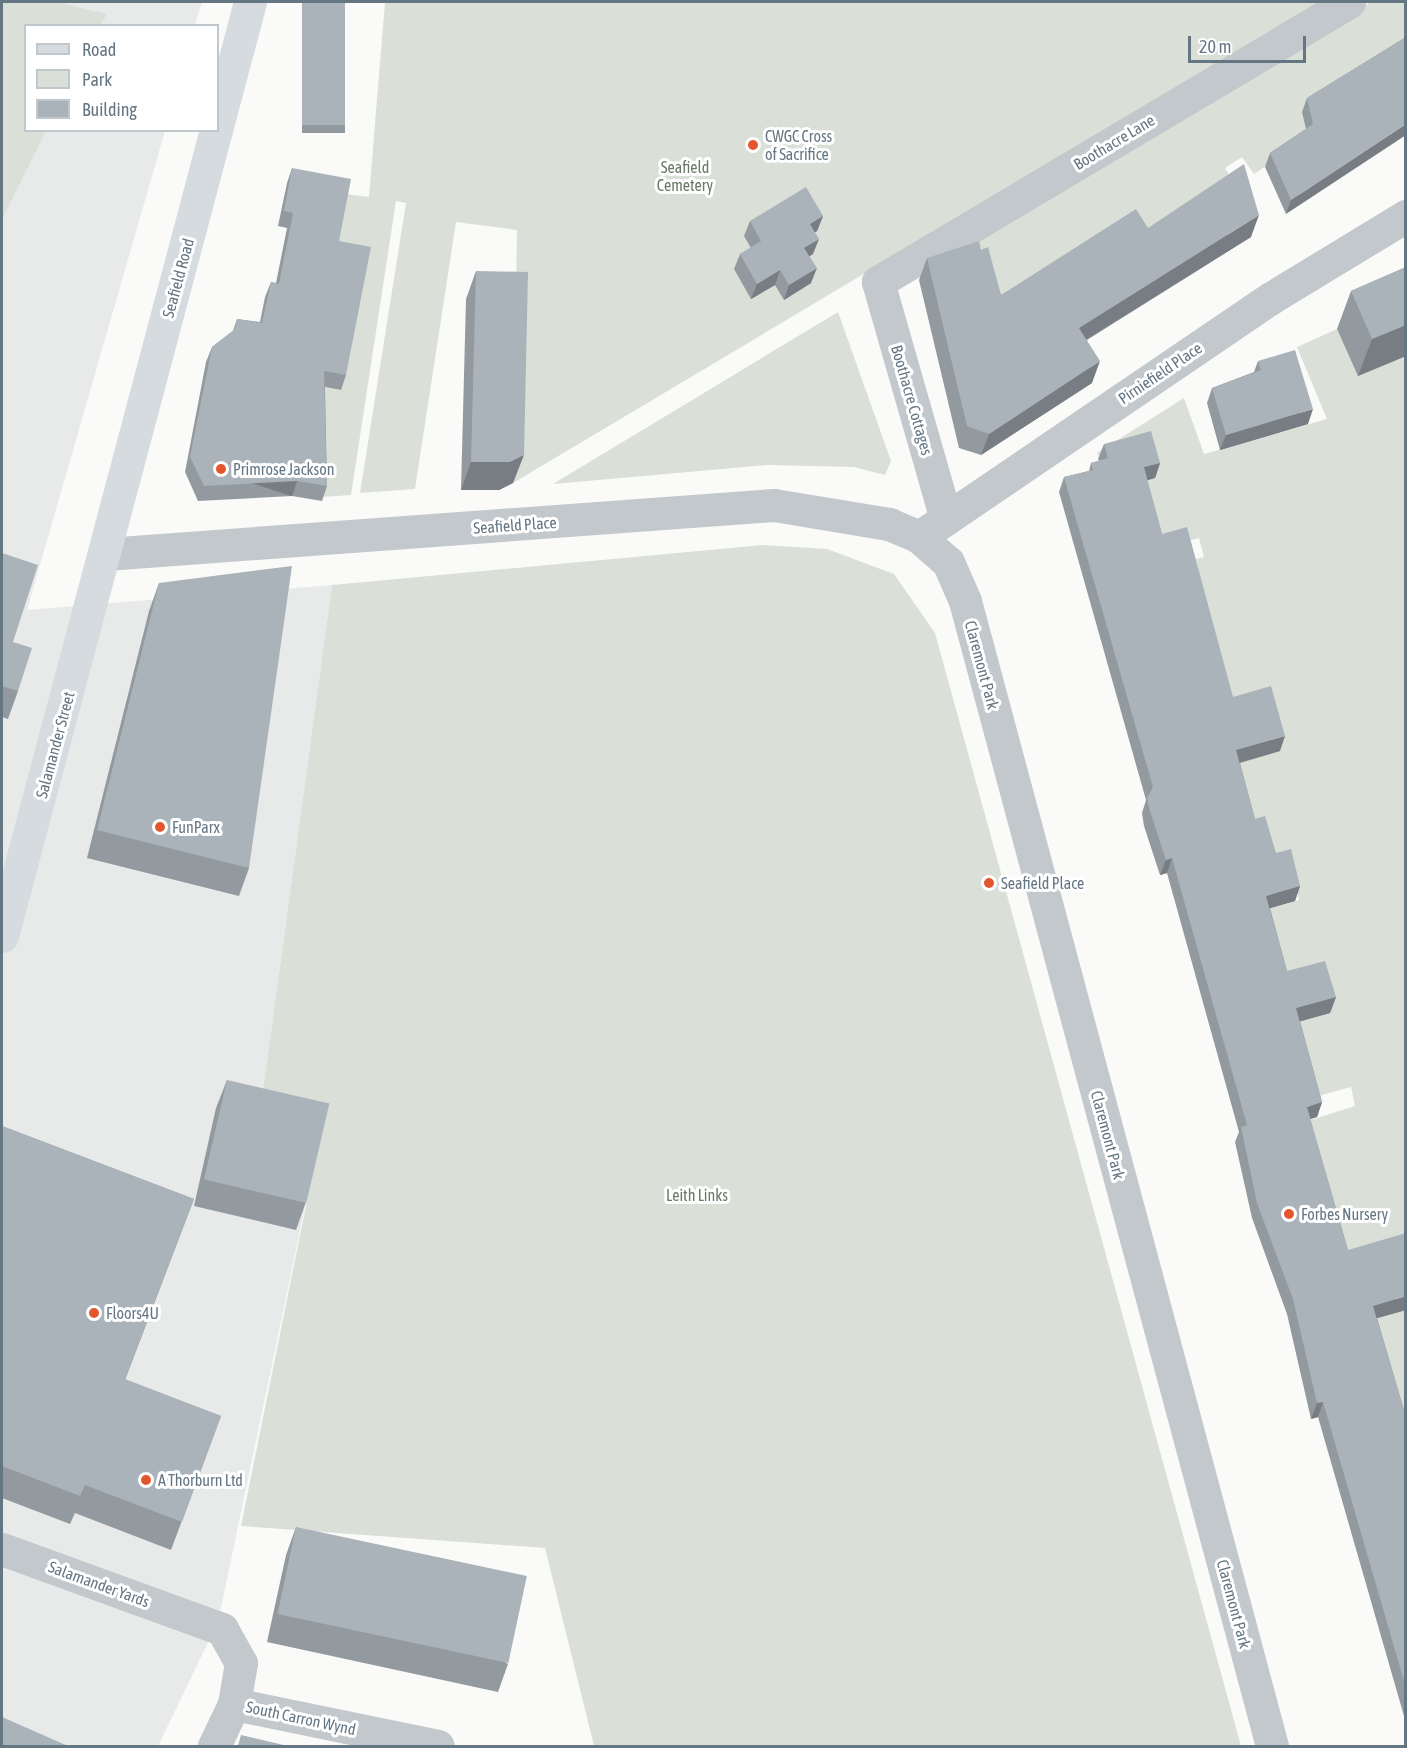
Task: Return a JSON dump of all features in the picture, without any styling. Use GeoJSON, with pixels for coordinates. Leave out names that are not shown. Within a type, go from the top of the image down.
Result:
{"type":"FeatureCollection","features":[{"type":"Feature","properties":{"kind":"main road","name":"Seafield Road"},"geometry":{"type":"LineString","coordinates":[[219,121],[250,2]]}},
{"type":"Feature","properties":{"kind":"main road","name":"Seafield Road"},"geometry":{"type":"LineString","coordinates":[[106,554],[216,132]]}},
{"type":"Feature","properties":{"kind":"main road","name":"Salamander Street"},"geometry":{"type":"LineString","coordinates":[[2,936],[106,554]]}},
{"type":"Feature","properties":{"kind":"street","name":"Boothacre Lane"},"geometry":{"type":"LineString","coordinates":[[878,282],[1349,2]]}},
{"type":"Feature","properties":{"kind":"street","name":"Pirniefield Place"},"geometry":{"type":"LineString","coordinates":[[919,537],[1271,298],[1406,216]]}},
{"type":"Feature","properties":{"kind":"street","name":"Boothacre Cottages"},"geometry":{"type":"LineString","coordinates":[[878,282],[946,519]]}},
{"type":"Feature","properties":{"kind":"street","name":"Seafield Place"},"geometry":{"type":"LineString","coordinates":[[106,554],[774,505],[861,516],[919,537]]}},
{"type":"Feature","properties":{"kind":"street","name":"Claremont Park"},"geometry":{"type":"LineString","coordinates":[[919,537],[948,562],[965,601],[1272,1746]]}},
{"type":"Feature","properties":{"kind":"street","name":"Salamander Yards"},"geometry":{"type":"LineString","coordinates":[[2,1549],[197,1620]]}},
{"type":"Feature","properties":{"kind":"street","name":"South Carron Wynd"},"geometry":{"type":"LineString","coordinates":[[197,1620],[222,1629],[235,1644],[241,1663],[234,1704],[214,1746]]}},
{"type":"Feature","properties":{"kind":"street","name":"South Carron Wynd"},"geometry":{"type":"LineString","coordinates":[[234,1704],[438,1746]]}},
{"type":"Feature","properties":{"kind":"shaded area"},"geometry":{"type":"Polygon","coordinates":[[[2,2],[202,2],[195,24],[24,24],[24,132],[165,132],[27,610],[332,585],[260,1113],[322,1126],[218,1622],[158,1746],[2,1746],[2,2]]]}},
{"type":"Feature","properties":{"kind":"green space"},"geometry":{"type":"Polygon","coordinates":[[[2,2],[55,2],[107,14],[101,24],[24,24],[24,132],[46,132],[2,219],[2,2]]]}},
{"type":"Feature","properties":{"kind":"green space","name":"Seafield Cemetery"},"geometry":{"type":"Polygon","coordinates":[[[385,2],[1320,2],[513,483],[517,230],[456,222],[415,489],[360,493],[406,203],[396,201],[351,495],[321,497],[292,381],[340,390],[333,256],[345,194],[369,197],[385,2]]]}},
{"type":"Feature","properties":{"kind":"green space"},"geometry":{"type":"Polygon","coordinates":[[[1371,2],[1405,2],[1405,52],[1302,112],[1316,133],[1254,174],[1242,157],[1225,168],[1236,186],[1016,376],[966,243],[1371,2]]]}},
{"type":"Feature","properties":{"kind":"green space"},"geometry":{"type":"Polygon","coordinates":[[[838,312],[891,461],[885,475],[854,467],[767,465],[553,484],[838,312]]]}},
{"type":"Feature","properties":{"kind":"green space"},"geometry":{"type":"Polygon","coordinates":[[[1337,329],[1359,376],[1405,356],[1405,1262],[1343,1265],[1301,1123],[1355,1106],[1351,1087],[1311,1098],[1290,1024],[1330,1012],[1281,987],[1261,911],[1299,900],[1295,882],[1270,868],[1193,722],[1176,574],[1198,568],[1196,559],[1204,557],[1199,538],[1157,549],[1097,453],[1184,398],[1204,454],[1327,419],[1297,347],[1337,329]]]}},
{"type":"Feature","properties":{"kind":"green space","name":"Leith Links"},"geometry":{"type":"Polygon","coordinates":[[[763,545],[827,549],[894,574],[935,633],[1241,1746],[594,1746],[545,1548],[241,1526],[322,1127],[260,1113],[332,585],[763,545]]]}},
{"type":"Feature","properties":{"kind":"green space"},"geometry":{"type":"Polygon","coordinates":[[[1405,1310],[1405,1450],[1367,1321],[1405,1310]]]}},
{"type":"Feature","properties":{"kind":"building"},"geometry":{"type":"Polygon","coordinates":[[[302,2],[345,2],[345,125],[302,125],[302,2]]]}},
{"type":"Feature","properties":{"kind":"building"},"geometry":{"type":"Polygon","coordinates":[[[1406,37],[1406,124],[1291,200],[1270,153],[1313,124],[1307,98],[1406,37]]]}},
{"type":"Feature","properties":{"kind":"building"},"geometry":{"type":"Polygon","coordinates":[[[1244,164],[1259,215],[1079,328],[1100,361],[989,434],[967,426],[927,258],[979,241],[981,250],[988,247],[1001,295],[1136,209],[1148,228],[1244,164]]]}},
{"type":"Feature","properties":{"kind":"building"},"geometry":{"type":"Polygon","coordinates":[[[292,168],[351,179],[339,241],[371,247],[346,375],[324,371],[327,486],[297,481],[204,486],[190,457],[212,347],[235,329],[237,319],[262,323],[271,282],[279,284],[293,213],[284,211],[292,168]]]}},
{"type":"Feature","properties":{"kind":"building"},"geometry":{"type":"Polygon","coordinates":[[[806,187],[823,216],[810,224],[819,239],[804,248],[817,268],[789,285],[780,270],[757,284],[740,254],[761,241],[750,221],[806,187]]]}},
{"type":"Feature","properties":{"kind":"building"},"geometry":{"type":"Polygon","coordinates":[[[1406,267],[1406,325],[1372,339],[1351,291],[1406,267]]]}},
{"type":"Feature","properties":{"kind":"building"},"geometry":{"type":"Polygon","coordinates":[[[476,271],[528,272],[524,455],[510,462],[471,462],[476,271]]]}},
{"type":"Feature","properties":{"kind":"building"},"geometry":{"type":"Polygon","coordinates":[[[1295,350],[1313,409],[1226,435],[1212,388],[1261,370],[1258,361],[1295,350]]]}},
{"type":"Feature","properties":{"kind":"building"},"geometry":{"type":"Polygon","coordinates":[[[1151,431],[1160,463],[1144,467],[1162,534],[1187,527],[1233,697],[1271,686],[1285,736],[1236,750],[1255,819],[1265,816],[1276,853],[1291,849],[1300,886],[1266,896],[1287,971],[1325,961],[1336,997],[1296,1008],[1322,1102],[1307,1107],[1348,1250],[1406,1233],[1406,1296],[1373,1306],[1406,1417],[1406,1688],[1323,1402],[1317,1403],[1293,1299],[1257,1203],[1241,1127],[1247,1125],[1172,858],[1166,860],[1150,811],[1147,798],[1153,787],[1064,477],[1093,470],[1091,463],[1108,458],[1104,444],[1151,431]]]}},
{"type":"Feature","properties":{"kind":"building"},"geometry":{"type":"Polygon","coordinates":[[[2,553],[38,565],[13,642],[32,648],[18,691],[2,686],[2,553]]]}},
{"type":"Feature","properties":{"kind":"building"},"geometry":{"type":"Polygon","coordinates":[[[292,566],[249,868],[97,830],[159,583],[292,566]]]}},
{"type":"Feature","properties":{"kind":"building"},"geometry":{"type":"Polygon","coordinates":[[[227,1080],[329,1104],[306,1203],[204,1179],[227,1080]]]}},
{"type":"Feature","properties":{"kind":"building"},"geometry":{"type":"Polygon","coordinates":[[[2,1126],[194,1199],[125,1379],[221,1416],[182,1522],[85,1485],[80,1496],[2,1466],[2,1126]]]}},
{"type":"Feature","properties":{"kind":"building"},"geometry":{"type":"Polygon","coordinates":[[[296,1527],[527,1576],[508,1663],[277,1614],[296,1527]]]}},
{"type":"Feature","properties":{"kind":"building"},"geometry":{"type":"Polygon","coordinates":[[[2,1717],[68,1746],[2,1746],[2,1717]]]}},
{"type":"Feature","properties":{"kind":"building"},"geometry":{"type":"Polygon","coordinates":[[[241,1735],[288,1746],[238,1746],[241,1735]]]}},
{"type":"Feature","properties":{"kind":"place","name":"CWGC Cross of Sacrifice"},"geometry":{"type":"Point","coordinates":[753,145]}},
{"type":"Feature","properties":{"kind":"place","name":"Primrose Jackson"},"geometry":{"type":"Point","coordinates":[221,469]}},
{"type":"Feature","properties":{"kind":"place","name":"FunParx"},"geometry":{"type":"Point","coordinates":[160,827]}},
{"type":"Feature","properties":{"kind":"place","name":"Seafield Place"},"geometry":{"type":"Point","coordinates":[989,883]}},
{"type":"Feature","properties":{"kind":"place","name":"Forbes Nursery"},"geometry":{"type":"Point","coordinates":[1289,1214]}},
{"type":"Feature","properties":{"kind":"place","name":"Floors4U"},"geometry":{"type":"Point","coordinates":[94,1313]}},
{"type":"Feature","properties":{"kind":"place","name":"A Thorburn Ltd"},"geometry":{"type":"Point","coordinates":[146,1480]}}]}
